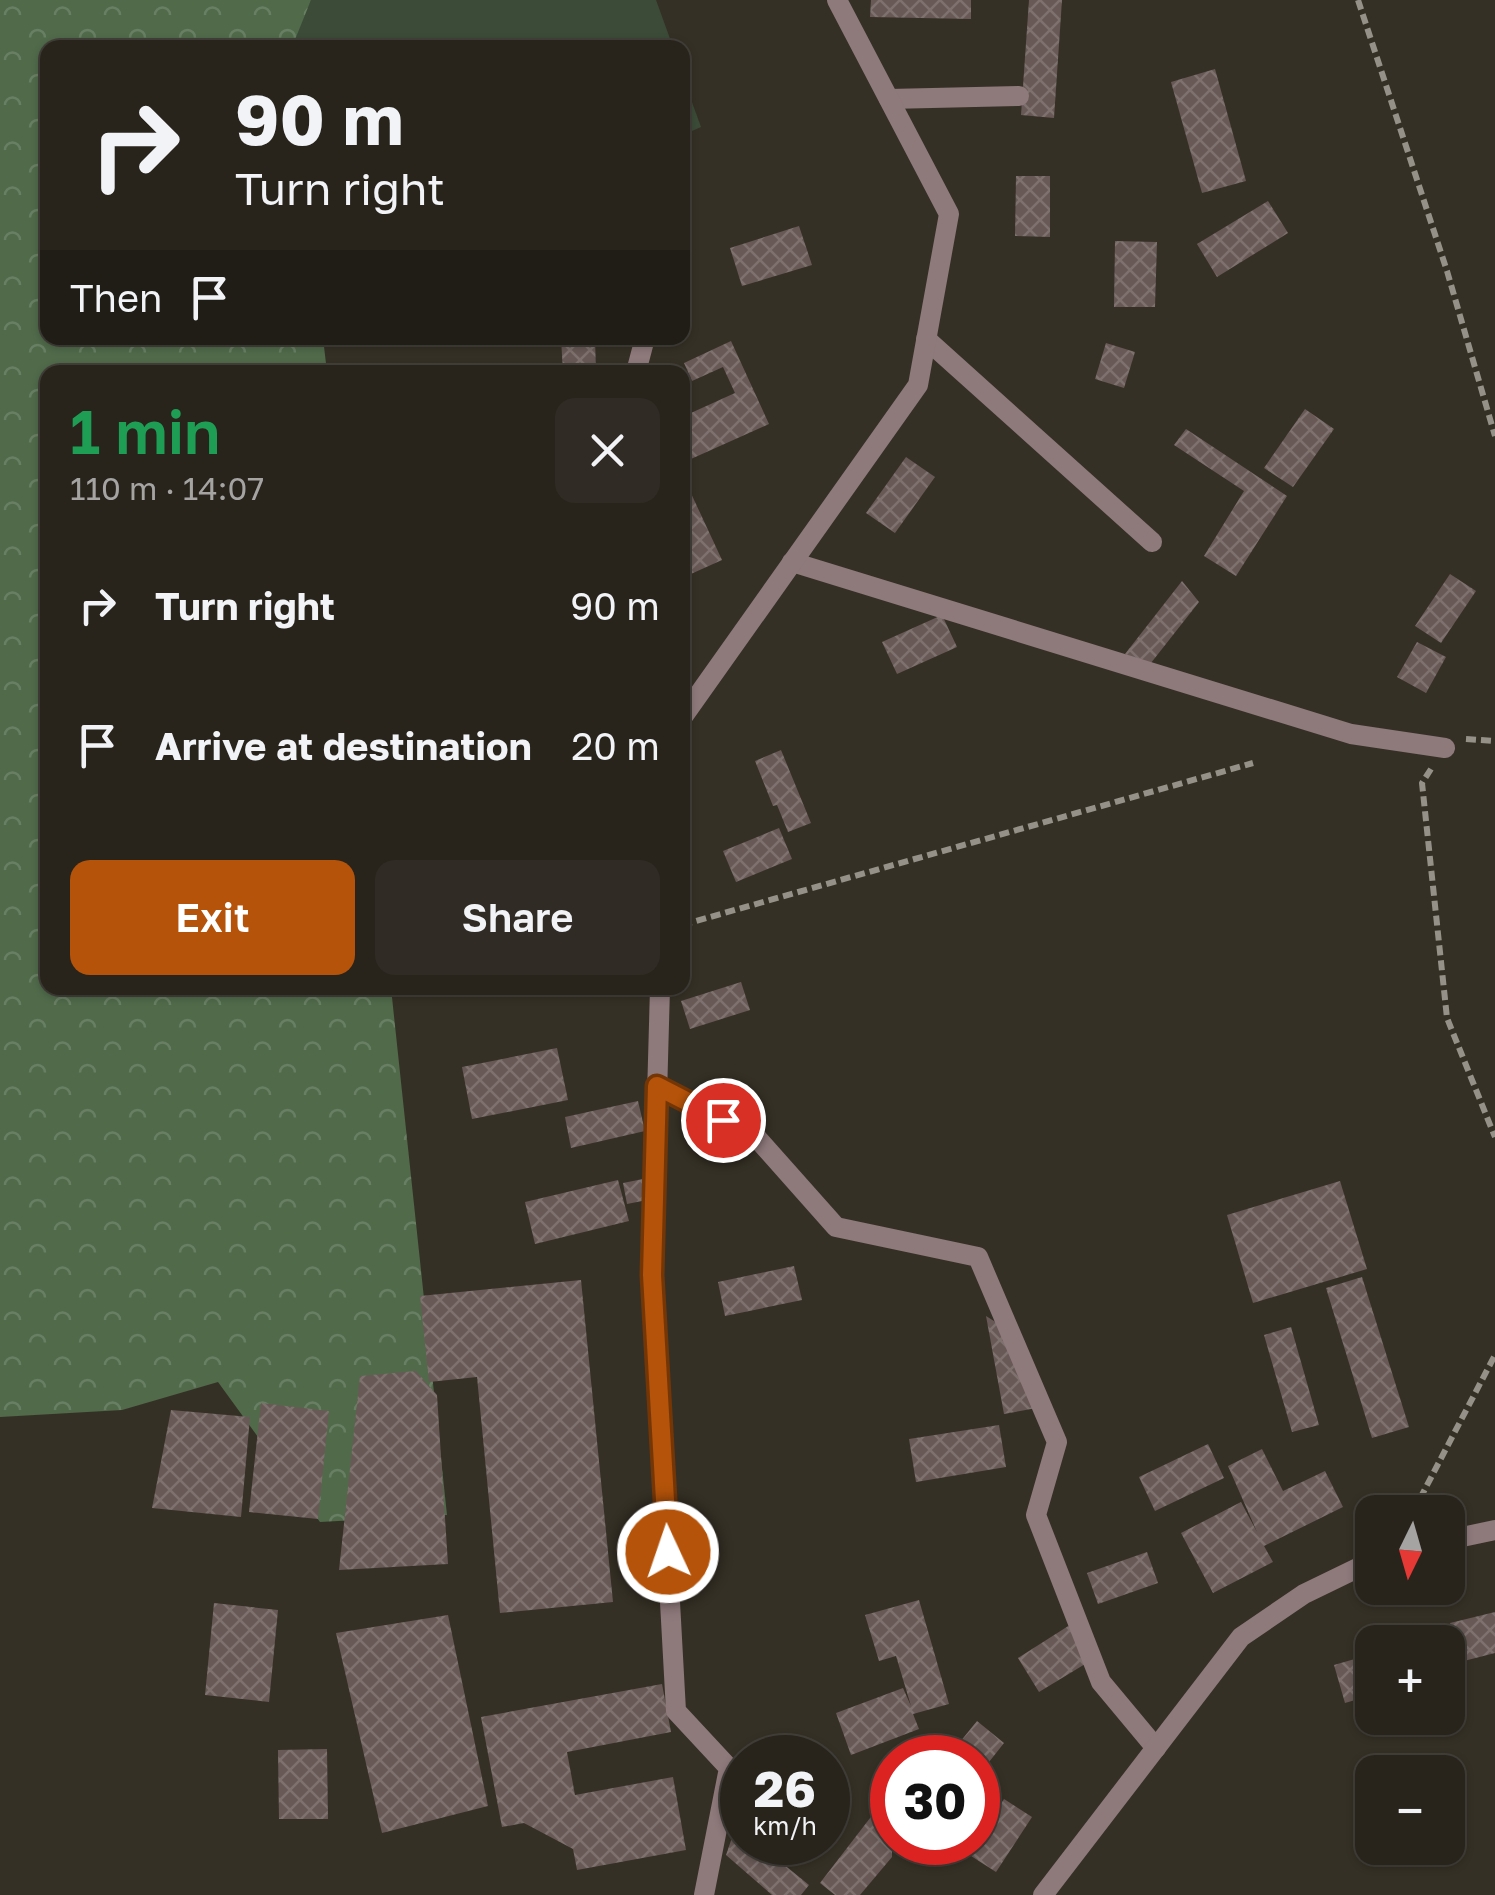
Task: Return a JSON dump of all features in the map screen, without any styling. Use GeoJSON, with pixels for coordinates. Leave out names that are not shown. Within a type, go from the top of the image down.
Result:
{"type":"FeatureCollection","features":[{"type":"Feature","properties":{"kind":"street"},"geometry":{"type":"LineString","coordinates":[[690,697],[918,386],[950,214],[837,0]]}},
{"type":"Feature","properties":{"kind":"street"},"geometry":{"type":"LineString","coordinates":[[889,99],[1019,96]]}},
{"type":"Feature","properties":{"kind":"street"},"geometry":{"type":"LineString","coordinates":[[926,339],[1152,542]]}},
{"type":"Feature","properties":{"kind":"street"},"geometry":{"type":"LineString","coordinates":[[792,562],[1351,734],[1445,748]]}},
{"type":"Feature","properties":{"kind":"street"},"geometry":{"type":"LineString","coordinates":[[660,995],[652,1275],[676,1711],[729,1768],[704,1895]]}},
{"type":"Feature","properties":{"kind":"street"},"geometry":{"type":"LineString","coordinates":[[657,1086],[756,1137],[836,1227],[978,1257],[1057,1442],[1036,1515],[1101,1682],[1156,1748]]}},
{"type":"Feature","properties":{"kind":"street"},"geometry":{"type":"LineString","coordinates":[[1465,1536],[1495,1530]]}},
{"type":"Feature","properties":{"kind":"street"},"geometry":{"type":"LineString","coordinates":[[1043,1895],[1241,1637],[1304,1594],[1355,1570]]}},
{"type":"Feature","properties":{"kind":"path"},"geometry":{"type":"LineString","coordinates":[[1358,0],[1447,271],[1495,436]]}},
{"type":"Feature","properties":{"kind":"path"},"geometry":{"type":"LineString","coordinates":[[1495,742],[1452,738],[1422,783],[1447,1018],[1495,1137]]}},
{"type":"Feature","properties":{"kind":"path"},"geometry":{"type":"LineString","coordinates":[[690,923],[1252,762]]}},
{"type":"Feature","properties":{"kind":"path"},"geometry":{"type":"LineString","coordinates":[[1422,1495],[1495,1355]]}},
{"type":"Feature","properties":{"kind":"green space"},"geometry":{"type":"Polygon","coordinates":[[[0,0],[311,0],[295,40],[40,40],[40,345],[324,345],[326,365],[40,365],[40,995],[392,995],[447,1515],[320,1522],[218,1382],[122,1410],[0,1417],[0,0]]]}},
{"type":"Feature","properties":{"kind":"green space"},"geometry":{"type":"Polygon","coordinates":[[[311,0],[656,0],[670,40],[294,40],[311,0]]]}},
{"type":"Feature","properties":{"kind":"green space"},"geometry":{"type":"Polygon","coordinates":[[[690,97],[701,127],[690,132],[690,97]]]}},
{"type":"Feature","properties":{"kind":"building"},"geometry":{"type":"Polygon","coordinates":[[[871,0],[971,0],[971,19],[870,17],[871,0]]]}},
{"type":"Feature","properties":{"kind":"building"},"geometry":{"type":"Polygon","coordinates":[[[1029,0],[1062,0],[1054,118],[1021,115],[1029,0]]]}},
{"type":"Feature","properties":{"kind":"building"},"geometry":{"type":"Polygon","coordinates":[[[1215,69],[1246,181],[1202,193],[1171,82],[1215,69]]]}},
{"type":"Feature","properties":{"kind":"building"},"geometry":{"type":"Polygon","coordinates":[[[1016,176],[1050,176],[1050,237],[1015,236],[1016,176]]]}},
{"type":"Feature","properties":{"kind":"building"},"geometry":{"type":"Polygon","coordinates":[[[1268,201],[1288,233],[1217,277],[1197,244],[1268,201]]]}},
{"type":"Feature","properties":{"kind":"building"},"geometry":{"type":"Polygon","coordinates":[[[799,226],[812,265],[742,286],[730,248],[799,226]]]}},
{"type":"Feature","properties":{"kind":"building"},"geometry":{"type":"Polygon","coordinates":[[[1115,241],[1157,242],[1155,307],[1114,307],[1115,241]]]}},
{"type":"Feature","properties":{"kind":"building"},"geometry":{"type":"Polygon","coordinates":[[[731,341],[769,424],[690,459],[690,413],[735,393],[723,367],[692,381],[690,365],[684,363],[731,341]]]}},
{"type":"Feature","properties":{"kind":"building"},"geometry":{"type":"Polygon","coordinates":[[[1106,343],[1135,352],[1124,388],[1095,379],[1106,343]]]}},
{"type":"Feature","properties":{"kind":"building"},"geometry":{"type":"Polygon","coordinates":[[[561,345],[595,345],[596,365],[563,365],[561,345]]]}},
{"type":"Feature","properties":{"kind":"building"},"geometry":{"type":"Polygon","coordinates":[[[1305,409],[1334,429],[1293,487],[1264,468],[1305,409]]]}},
{"type":"Feature","properties":{"kind":"building"},"geometry":{"type":"Polygon","coordinates":[[[1186,429],[1287,496],[1236,576],[1204,556],[1244,491],[1174,445],[1186,429]]]}},
{"type":"Feature","properties":{"kind":"building"},"geometry":{"type":"Polygon","coordinates":[[[906,457],[935,477],[895,533],[866,513],[906,457]]]}},
{"type":"Feature","properties":{"kind":"building"},"geometry":{"type":"Polygon","coordinates":[[[690,491],[722,560],[690,574],[690,491]]]}},
{"type":"Feature","properties":{"kind":"building"},"geometry":{"type":"Polygon","coordinates":[[[1450,574],[1476,591],[1441,643],[1415,626],[1450,574]]]}},
{"type":"Feature","properties":{"kind":"building"},"geometry":{"type":"Polygon","coordinates":[[[1182,581],[1199,602],[1147,668],[1125,654],[1182,581]]]}},
{"type":"Feature","properties":{"kind":"building"},"geometry":{"type":"Polygon","coordinates":[[[942,615],[957,647],[897,674],[882,642],[942,615]]]}},
{"type":"Feature","properties":{"kind":"building"},"geometry":{"type":"Polygon","coordinates":[[[1417,642],[1446,657],[1426,693],[1397,677],[1417,642]]]}},
{"type":"Feature","properties":{"kind":"building"},"geometry":{"type":"Polygon","coordinates":[[[781,750],[811,823],[788,832],[755,761],[781,750]]]}},
{"type":"Feature","properties":{"kind":"building"},"geometry":{"type":"Polygon","coordinates":[[[779,828],[792,859],[736,882],[723,851],[779,828]]]}},
{"type":"Feature","properties":{"kind":"building"},"geometry":{"type":"Polygon","coordinates":[[[741,982],[750,1010],[690,1029],[681,1001],[741,982]]]}},
{"type":"Feature","properties":{"kind":"building"},"geometry":{"type":"Polygon","coordinates":[[[557,1048],[568,1100],[472,1119],[462,1067],[557,1048]]]}},
{"type":"Feature","properties":{"kind":"building"},"geometry":{"type":"Polygon","coordinates":[[[638,1101],[645,1131],[571,1148],[565,1117],[638,1101]]]}},
{"type":"Feature","properties":{"kind":"building"},"geometry":{"type":"Polygon","coordinates":[[[658,1176],[662,1197],[627,1204],[623,1183],[658,1176]]]}},
{"type":"Feature","properties":{"kind":"building"},"geometry":{"type":"Polygon","coordinates":[[[618,1180],[629,1221],[535,1244],[525,1202],[618,1180]]]}},
{"type":"Feature","properties":{"kind":"building"},"geometry":{"type":"Polygon","coordinates":[[[1340,1181],[1367,1269],[1253,1303],[1227,1215],[1340,1181]]]}},
{"type":"Feature","properties":{"kind":"building"},"geometry":{"type":"Polygon","coordinates":[[[794,1266],[802,1300],[725,1316],[718,1282],[794,1266]]]}},
{"type":"Feature","properties":{"kind":"building"},"geometry":{"type":"Polygon","coordinates":[[[1362,1277],[1409,1427],[1372,1438],[1326,1288],[1362,1277]]]}},
{"type":"Feature","properties":{"kind":"building"},"geometry":{"type":"Polygon","coordinates":[[[581,1280],[613,1602],[500,1613],[477,1377],[429,1382],[420,1296],[581,1280]]]}},
{"type":"Feature","properties":{"kind":"building"},"geometry":{"type":"Polygon","coordinates":[[[986,1316],[1024,1340],[1042,1407],[1004,1414],[986,1316]]]}},
{"type":"Feature","properties":{"kind":"building"},"geometry":{"type":"Polygon","coordinates":[[[1291,1327],[1319,1425],[1292,1432],[1264,1335],[1291,1327]]]}},
{"type":"Feature","properties":{"kind":"building"},"geometry":{"type":"Polygon","coordinates":[[[416,1371],[437,1395],[448,1564],[339,1570],[360,1376],[416,1371]]]}},
{"type":"Feature","properties":{"kind":"building"},"geometry":{"type":"Polygon","coordinates":[[[261,1403],[329,1411],[318,1519],[249,1512],[261,1403]]]}},
{"type":"Feature","properties":{"kind":"building"},"geometry":{"type":"Polygon","coordinates":[[[171,1410],[250,1417],[241,1517],[152,1508],[171,1410]]]}},
{"type":"Feature","properties":{"kind":"building"},"geometry":{"type":"Polygon","coordinates":[[[999,1425],[1006,1467],[916,1482],[909,1439],[999,1425]]]}},
{"type":"Feature","properties":{"kind":"building"},"geometry":{"type":"Polygon","coordinates":[[[1208,1444],[1224,1478],[1155,1511],[1139,1477],[1208,1444]]]}},
{"type":"Feature","properties":{"kind":"building"},"geometry":{"type":"Polygon","coordinates":[[[1262,1449],[1283,1491],[1325,1471],[1343,1507],[1264,1546],[1273,1562],[1213,1593],[1181,1533],[1241,1502],[1257,1532],[1228,1466],[1262,1449]]]}},
{"type":"Feature","properties":{"kind":"building"},"geometry":{"type":"Polygon","coordinates":[[[1147,1552],[1158,1583],[1098,1604],[1087,1573],[1147,1552]]]}},
{"type":"Feature","properties":{"kind":"building"},"geometry":{"type":"Polygon","coordinates":[[[919,1600],[949,1704],[913,1714],[919,1729],[903,1735],[870,1735],[870,1748],[851,1755],[850,1735],[844,1735],[836,1713],[903,1688],[911,1706],[896,1656],[879,1661],[865,1615],[919,1600]]]}},
{"type":"Feature","properties":{"kind":"building"},"geometry":{"type":"Polygon","coordinates":[[[214,1603],[278,1610],[269,1702],[205,1695],[214,1603]]]}},
{"type":"Feature","properties":{"kind":"building"},"geometry":{"type":"Polygon","coordinates":[[[1495,1612],[1495,1653],[1465,1661],[1465,1625],[1450,1623],[1495,1612]]]}},
{"type":"Feature","properties":{"kind":"building"},"geometry":{"type":"Polygon","coordinates":[[[448,1615],[488,1806],[382,1833],[336,1633],[448,1615]]]}},
{"type":"Feature","properties":{"kind":"building"},"geometry":{"type":"Polygon","coordinates":[[[1073,1623],[1095,1658],[1039,1692],[1018,1658],[1073,1623]]]}},
{"type":"Feature","properties":{"kind":"building"},"geometry":{"type":"Polygon","coordinates":[[[1355,1659],[1355,1700],[1345,1703],[1334,1665],[1355,1659]]]}},
{"type":"Feature","properties":{"kind":"building"},"geometry":{"type":"Polygon","coordinates":[[[662,1684],[671,1732],[567,1752],[575,1795],[673,1777],[686,1850],[577,1870],[573,1849],[524,1823],[502,1827],[481,1717],[662,1684]]]}},
{"type":"Feature","properties":{"kind":"building"},"geometry":{"type":"Polygon","coordinates":[[[977,1721],[994,1735],[966,1735],[977,1721]]]}},
{"type":"Feature","properties":{"kind":"building"},"geometry":{"type":"Polygon","coordinates":[[[327,1749],[328,1819],[279,1819],[278,1750],[327,1749]]]}},
{"type":"Feature","properties":{"kind":"building"},"geometry":{"type":"Polygon","coordinates":[[[1004,1799],[1032,1817],[996,1872],[985,1865],[1000,1865],[1000,1805],[1004,1799]]]}},
{"type":"Feature","properties":{"kind":"building"},"geometry":{"type":"Polygon","coordinates":[[[870,1818],[870,1865],[885,1865],[860,1895],[835,1895],[820,1883],[834,1865],[850,1865],[850,1844],[870,1818]]]}},
{"type":"Feature","properties":{"kind":"building"},"geometry":{"type":"Polygon","coordinates":[[[738,1865],[784,1865],[809,1885],[801,1895],[772,1895],[738,1865]]]}},
{"type":"Feature","properties":{"kind":"route"},"geometry":{"type":"LineString","coordinates":[[668,1552],[652,1275],[657,1086],[723,1120]]}}]}
